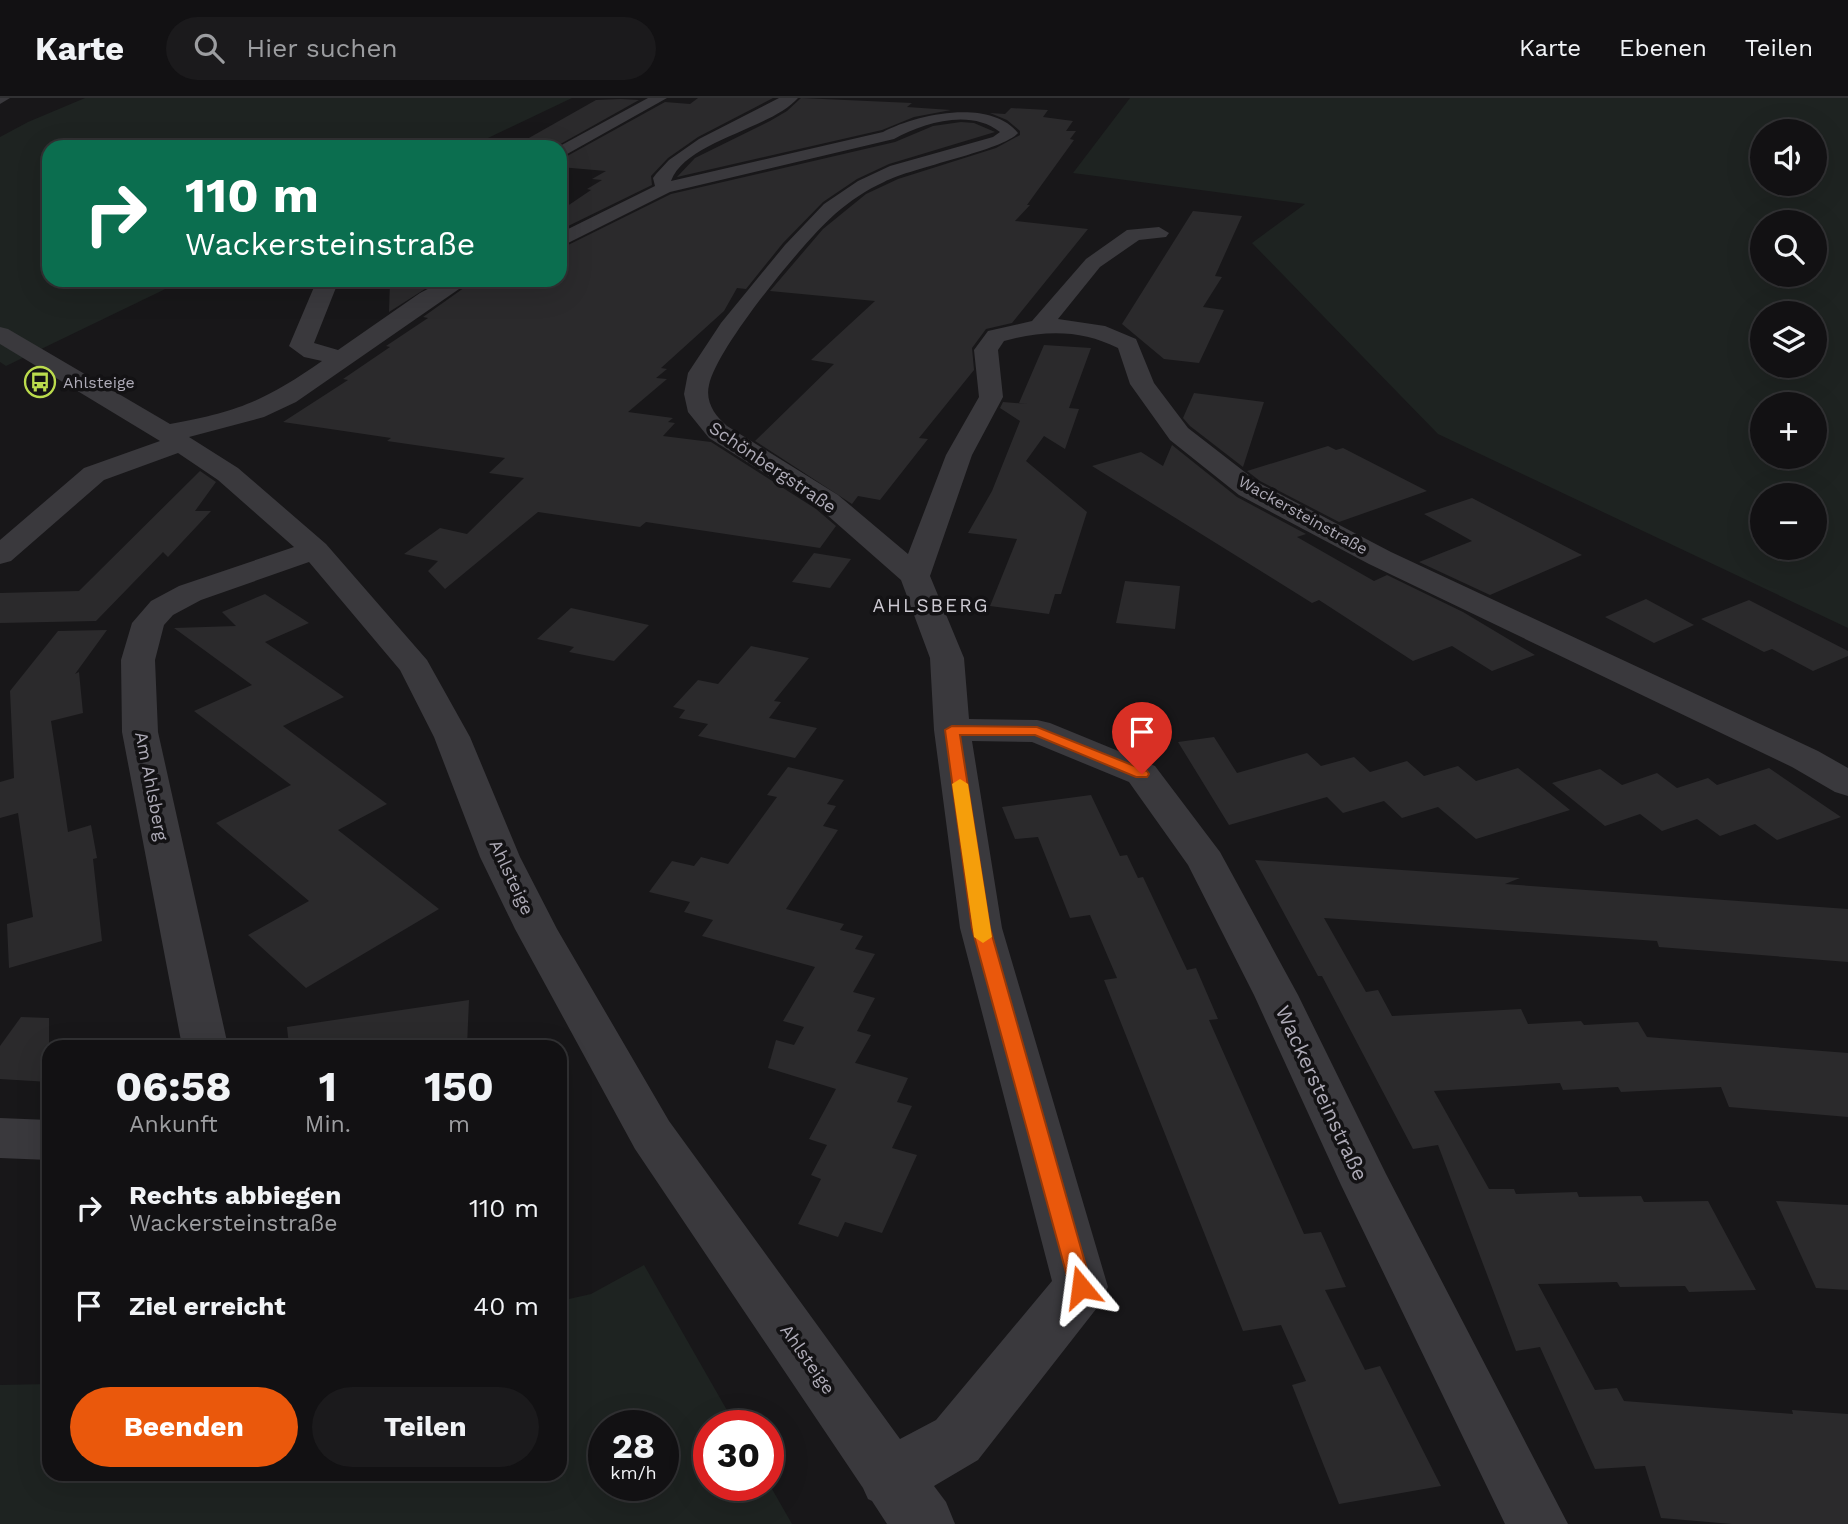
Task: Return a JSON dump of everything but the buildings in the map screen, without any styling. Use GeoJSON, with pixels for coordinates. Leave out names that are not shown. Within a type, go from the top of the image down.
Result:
{"type":"FeatureCollection","features":[{"type":"Feature","properties":{"kind":"street"},"geometry":{"type":"LineString","coordinates":[[567,149],[659,98]]}},
{"type":"Feature","properties":{"kind":"street"},"geometry":{"type":"LineString","coordinates":[[664,188],[662,178],[681,157],[771,111],[790,98]]}},
{"type":"Feature","properties":{"kind":"street","name":"Schönbergstraße"},"geometry":{"type":"LineString","coordinates":[[567,237],[664,188],[888,136],[922,120],[978,118],[999,122],[1008,128],[1010,133],[999,139],[930,158],[884,175],[864,185],[821,216],[789,250],[755,294],[709,358],[696,384],[699,410],[704,421],[828,501],[915,576],[947,658],[952,730],[981,928],[1081,1287],[957,1440],[889,1478]]}},
{"type":"Feature","properties":{"kind":"street"},"geometry":{"type":"LineString","coordinates":[[1040,326],[1093,262],[1134,234],[1159,233]]}},
{"type":"Feature","properties":{"kind":"street"},"geometry":{"type":"LineString","coordinates":[[325,287],[301,346],[312,352],[340,358]]}},
{"type":"Feature","properties":{"kind":"street"},"geometry":{"type":"LineString","coordinates":[[0,555],[94,474],[172,438],[255,412],[287,397],[340,358],[448,287]]}},
{"type":"Feature","properties":{"kind":"street","name":"Wackersteinstraße"},"geometry":{"type":"LineString","coordinates":[[915,576],[959,455],[991,397],[986,350],[996,336],[1040,326],[1095,329],[1128,344],[1142,384],[1180,434],[1250,489],[1380,558],[1805,759],[1848,784]]}},
{"type":"Feature","properties":{"kind":"street","name":"Ahlsteige"},"geometry":{"type":"LineString","coordinates":[[0,334],[228,474],[315,550],[415,667],[452,737],[500,856],[536,929],[652,1135],[889,1478],[924,1524]]}},
{"type":"Feature","properties":{"kind":"street","name":"Am Ahlsberg"},"geometry":{"type":"LineString","coordinates":[[204,1040],[140,732],[138,660],[148,623],[162,608],[190,593],[315,550]]}},
{"type":"Feature","properties":{"kind":"street","name":"Wackersteinstraße"},"geometry":{"type":"LineString","coordinates":[[952,730],[1037,731],[1142,774],[1206,861],[1537,1524]]}},
{"type":"Feature","properties":{"kind":"street"},"geometry":{"type":"LineString","coordinates":[[0,1138],[42,1140]]}},
{"type":"Feature","properties":{"kind":"shaded area"},"geometry":{"type":"Polygon","coordinates":[[[85,98],[572,98],[484,140],[42,140],[42,287],[170,287],[6,366],[0,362],[0,137],[85,98]]]}},
{"type":"Feature","properties":{"kind":"shaded area"},"geometry":{"type":"Polygon","coordinates":[[[1130,98],[1848,98],[1848,628],[1438,434],[1252,243],[1305,204],[1073,173],[1130,98]]]}},
{"type":"Feature","properties":{"kind":"shaded area"},"geometry":{"type":"Polygon","coordinates":[[[644,1265],[727,1410],[693,1410],[693,1501],[779,1501],[792,1524],[0,1524],[0,1385],[42,1384],[42,1481],[567,1481],[567,1299],[591,1294],[644,1265]]]}},
{"type":"Feature","properties":{"kind":"slow traffic"},"geometry":{"type":"LineString","coordinates":[[960,784],[983,937]]}},
{"type":"Feature","properties":{"kind":"place","name":"Ahlsteige"},"geometry":{"type":"Point","coordinates":[40,382]}},
{"type":"Feature","properties":{"kind":"district","name":"AHLSBERG"},"geometry":{"type":"Point","coordinates":[931,605]}},
{"type":"Feature","properties":{"kind":"route"},"geometry":{"type":"LineString","coordinates":[[1081,1287],[981,928],[952,730],[1037,731],[1142,774]]}}]}
